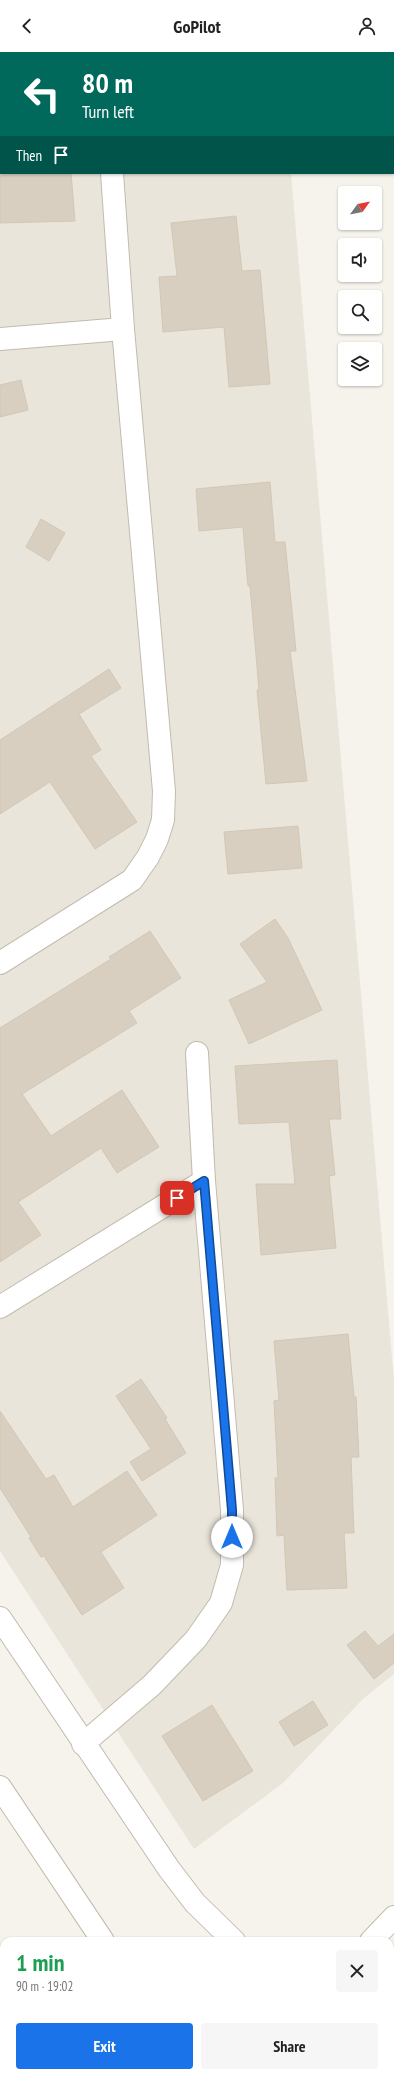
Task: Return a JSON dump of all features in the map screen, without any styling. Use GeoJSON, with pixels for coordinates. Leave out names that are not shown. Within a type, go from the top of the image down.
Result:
{"type":"FeatureCollection","features":[{"type":"Feature","properties":{"kind":"street"},"geometry":{"type":"LineString","coordinates":[[0,963],[132,880],[148,858],[157,839],[163,820],[164,791],[123,330],[112,174]]}},
{"type":"Feature","properties":{"kind":"street"},"geometry":{"type":"LineString","coordinates":[[0,339],[123,330]]}},
{"type":"Feature","properties":{"kind":"street"},"geometry":{"type":"LineString","coordinates":[[83,1744],[152,1685],[196,1639],[221,1603],[232,1565],[232,1510],[204,1181],[196,1053]]}},
{"type":"Feature","properties":{"kind":"street"},"geometry":{"type":"LineString","coordinates":[[0,1307],[204,1181]]}},
{"type":"Feature","properties":{"kind":"street"},"geometry":{"type":"LineString","coordinates":[[0,1618],[83,1744],[169,1869],[195,1903],[230,1937]]}},
{"type":"Feature","properties":{"kind":"street"},"geometry":{"type":"LineString","coordinates":[[0,1787],[100,1937]]}},
{"type":"Feature","properties":{"kind":"street"},"geometry":{"type":"LineString","coordinates":[[375,1937],[394,1917]]}},
{"type":"Feature","properties":{"kind":"shaded area"},"geometry":{"type":"Polygon","coordinates":[[[0,174],[291,174],[394,1381],[394,1674],[364,1698],[283,1783],[194,1849],[0,1551],[0,174]]]}},
{"type":"Feature","properties":{"kind":"building"},"geometry":{"type":"Polygon","coordinates":[[[0,174],[71,174],[75,221],[0,223],[0,174]]]}},
{"type":"Feature","properties":{"kind":"building"},"geometry":{"type":"Polygon","coordinates":[[[236,216],[242,271],[260,270],[270,384],[229,387],[224,327],[163,332],[159,277],[177,276],[171,223],[236,216]]]}},
{"type":"Feature","properties":{"kind":"building"},"geometry":{"type":"Polygon","coordinates":[[[21,380],[28,410],[0,417],[0,385],[21,380]]]}},
{"type":"Feature","properties":{"kind":"building"},"geometry":{"type":"Polygon","coordinates":[[[270,482],[275,542],[285,542],[296,651],[290,651],[307,781],[266,784],[257,690],[259,690],[250,586],[248,586],[243,527],[199,531],[196,489],[270,482]]]}},
{"type":"Feature","properties":{"kind":"building"},"geometry":{"type":"Polygon","coordinates":[[[41,519],[65,533],[49,561],[26,547],[41,519]]]}},
{"type":"Feature","properties":{"kind":"building"},"geometry":{"type":"Polygon","coordinates":[[[109,669],[121,688],[79,714],[101,750],[91,756],[137,822],[95,849],[50,782],[0,814],[0,740],[109,669]]]}},
{"type":"Feature","properties":{"kind":"building"},"geometry":{"type":"Polygon","coordinates":[[[298,826],[302,868],[228,874],[224,832],[298,826]]]}},
{"type":"Feature","properties":{"kind":"building"},"geometry":{"type":"Polygon","coordinates":[[[275,919],[288,938],[322,1010],[249,1044],[229,1000],[267,982],[240,944],[275,919]]]}},
{"type":"Feature","properties":{"kind":"building"},"geometry":{"type":"Polygon","coordinates":[[[150,931],[181,978],[129,1011],[137,1023],[22,1094],[51,1136],[122,1090],[159,1147],[117,1173],[101,1148],[18,1202],[41,1235],[0,1262],[0,1028],[111,959],[109,957],[150,931]]]}},
{"type":"Feature","properties":{"kind":"building"},"geometry":{"type":"Polygon","coordinates":[[[337,1060],[341,1119],[329,1119],[335,1175],[329,1176],[336,1248],[261,1255],[256,1184],[295,1184],[289,1122],[239,1124],[235,1066],[337,1060]]]}},
{"type":"Feature","properties":{"kind":"building"},"geometry":{"type":"Polygon","coordinates":[[[348,1334],[354,1397],[356,1397],[359,1457],[351,1457],[354,1533],[344,1533],[347,1588],[287,1590],[284,1535],[277,1536],[275,1478],[278,1478],[274,1401],[279,1400],[274,1341],[348,1334]]]}},
{"type":"Feature","properties":{"kind":"building"},"geometry":{"type":"Polygon","coordinates":[[[141,1379],[167,1418],[165,1419],[186,1453],[142,1481],[130,1462],[151,1449],[116,1396],[141,1379]]]}},
{"type":"Feature","properties":{"kind":"building"},"geometry":{"type":"Polygon","coordinates":[[[0,1411],[46,1479],[54,1475],[73,1507],[127,1471],[157,1515],[101,1552],[124,1588],[82,1615],[44,1556],[41,1557],[29,1538],[31,1537],[0,1488],[0,1411]]]}},
{"type":"Feature","properties":{"kind":"building"},"geometry":{"type":"Polygon","coordinates":[[[365,1631],[378,1646],[394,1634],[394,1663],[374,1679],[347,1645],[365,1631]]]}},
{"type":"Feature","properties":{"kind":"building"},"geometry":{"type":"Polygon","coordinates":[[[313,1701],[328,1725],[294,1746],[279,1722],[313,1701]]]}},
{"type":"Feature","properties":{"kind":"building"},"geometry":{"type":"Polygon","coordinates":[[[212,1705],[253,1771],[203,1801],[162,1736],[212,1705]]]}},
{"type":"Feature","properties":{"kind":"route"},"geometry":{"type":"LineString","coordinates":[[177,1198],[204,1181],[232,1510],[232,1537]]}}]}
